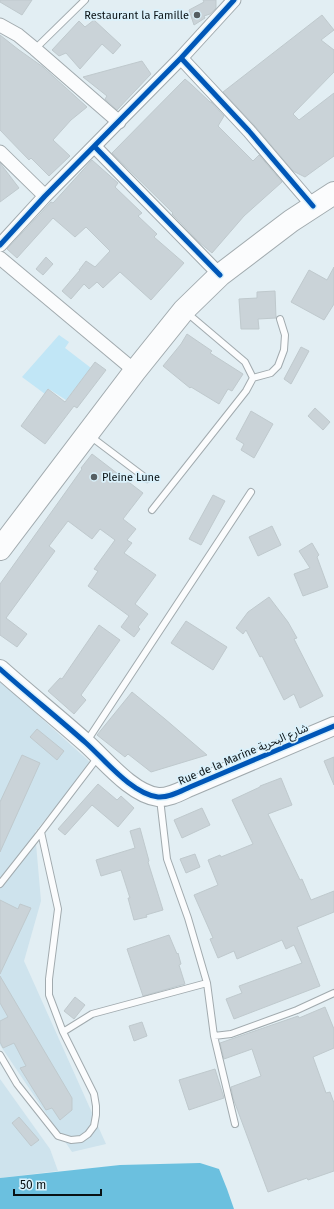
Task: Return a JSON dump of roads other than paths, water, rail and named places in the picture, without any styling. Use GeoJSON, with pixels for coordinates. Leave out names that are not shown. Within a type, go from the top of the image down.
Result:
{"type":"FeatureCollection","features":[{"type":"Feature","properties":{"kind":"highway"},"geometry":{"type":"LineString","coordinates":[[0,549],[135,370],[184,310],[220,275],[291,221],[334,193]]}},
{"type":"Feature","properties":{"kind":"street"},"geometry":{"type":"LineString","coordinates":[[0,245],[45,196],[181,58],[234,0]]}},
{"type":"Feature","properties":{"kind":"street"},"geometry":{"type":"LineString","coordinates":[[0,25],[18,35],[118,122]]}},
{"type":"Feature","properties":{"kind":"street"},"geometry":{"type":"LineString","coordinates":[[181,58],[249,131],[313,206]]}},
{"type":"Feature","properties":{"kind":"street"},"geometry":{"type":"LineString","coordinates":[[94,147],[220,275]]}},
{"type":"Feature","properties":{"kind":"street"},"geometry":{"type":"LineString","coordinates":[[0,152],[45,196]]}},
{"type":"Feature","properties":{"kind":"street"},"geometry":{"type":"LineString","coordinates":[[0,258],[135,370]]}},
{"type":"Feature","properties":{"kind":"street"},"geometry":{"type":"LineString","coordinates":[[0,669],[86,743],[136,789],[159,797]]}},
{"type":"Feature","properties":{"kind":"street","name":"Rue de la Marine شارع البحرية"},"geometry":{"type":"LineString","coordinates":[[159,797],[190,787],[334,726]]}},
{"type":"Feature","properties":{"kind":"lane"},"geometry":{"type":"LineString","coordinates":[[35,49],[85,0]]}},
{"type":"Feature","properties":{"kind":"lane"},"geometry":{"type":"LineString","coordinates":[[184,310],[245,362],[253,378]]}},
{"type":"Feature","properties":{"kind":"lane"},"geometry":{"type":"LineString","coordinates":[[152,510],[246,390],[253,378],[271,373],[278,366],[284,350],[285,335],[280,319]]}},
{"type":"Feature","properties":{"kind":"lane"},"geometry":{"type":"LineString","coordinates":[[87,434],[147,479]]}},
{"type":"Feature","properties":{"kind":"lane"},"geometry":{"type":"LineString","coordinates":[[86,743],[251,492]]}},
{"type":"Feature","properties":{"kind":"lane"},"geometry":{"type":"LineString","coordinates":[[0,884],[99,756]]}},
{"type":"Feature","properties":{"kind":"lane"},"geometry":{"type":"LineString","coordinates":[[159,797],[167,859],[188,918],[207,983],[214,1036],[235,1124]]}},
{"type":"Feature","properties":{"kind":"lane"},"geometry":{"type":"LineString","coordinates":[[0,1055],[17,1084],[58,1136],[71,1140],[81,1138],[88,1134],[94,1126],[96,1115],[94,1094],[63,1032],[49,995],[49,979],[58,908],[41,832]]}},
{"type":"Feature","properties":{"kind":"lane"},"geometry":{"type":"LineString","coordinates":[[63,1032],[92,1014],[207,983]]}},
{"type":"Feature","properties":{"kind":"lane"},"geometry":{"type":"LineString","coordinates":[[214,1036],[231,1034],[297,1010],[334,993]]}},
{"type":"Feature","properties":{"kind":"water"},"geometry":{"type":"Polygon","coordinates":[[[200,1163],[219,1169],[234,1209],[0,1209],[0,1178],[120,1165],[200,1163]]]}},
{"type":"Feature","properties":{"kind":"place","name":"Restaurant la Famille"},"geometry":{"type":"Point","coordinates":[197,15]}},
{"type":"Feature","properties":{"kind":"place","name":"Pleine Lune"},"geometry":{"type":"Point","coordinates":[94,477]}}]}
